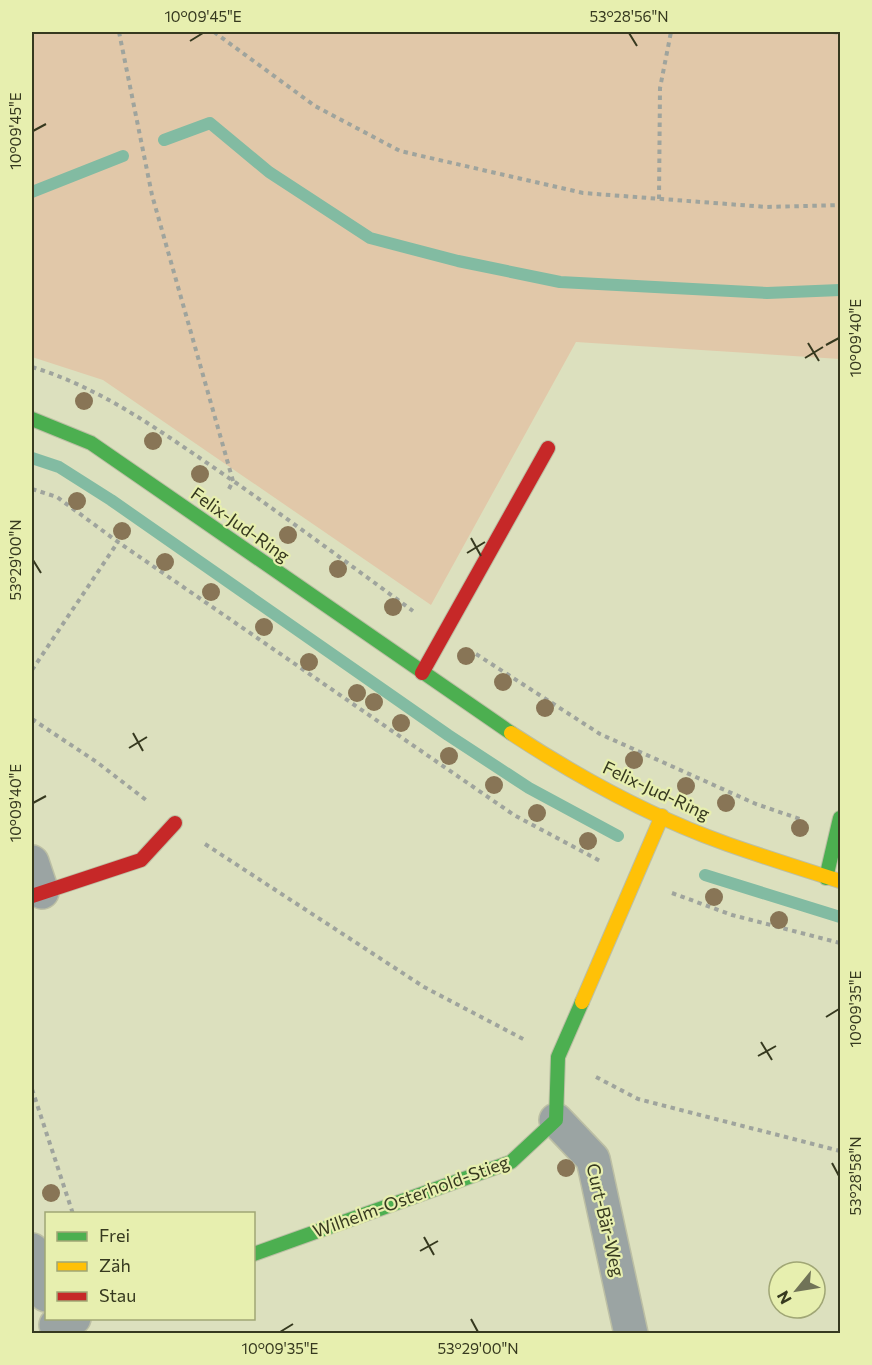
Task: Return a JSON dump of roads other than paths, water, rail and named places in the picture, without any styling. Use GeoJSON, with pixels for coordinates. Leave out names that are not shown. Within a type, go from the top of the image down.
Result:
{"type":"FeatureCollection","features":[{"type":"Feature","properties":{"kind":"street","name":"Felix-Jud-Ring"},"geometry":{"type":"LineString","coordinates":[[32,419],[91,443],[422,673],[561,766],[662,816],[725,843],[840,881]]}},
{"type":"Feature","properties":{"kind":"street"},"geometry":{"type":"LineString","coordinates":[[422,673],[548,448]]}},
{"type":"Feature","properties":{"kind":"street"},"geometry":{"type":"LineString","coordinates":[[556,1120],[558,1057],[662,816]]}},
{"type":"Feature","properties":{"kind":"street"},"geometry":{"type":"LineString","coordinates":[[826,878],[840,818]]}},
{"type":"Feature","properties":{"kind":"street"},"geometry":{"type":"LineString","coordinates":[[32,862],[37,894],[141,860],[175,823]]}},
{"type":"Feature","properties":{"kind":"street","name":"Wilhelm-Osterhold-Stieg"},"geometry":{"type":"LineString","coordinates":[[255,1254],[511,1162],[556,1120]]}},
{"type":"Feature","properties":{"kind":"street","name":"Curt-Bär-Weg"},"geometry":{"type":"LineString","coordinates":[[556,1120],[593,1158],[631,1334]]}},
{"type":"Feature","properties":{"kind":"street"},"geometry":{"type":"LineString","coordinates":[[32,1250],[45,1284]]}},
{"type":"Feature","properties":{"kind":"waterway"},"geometry":{"type":"LineString","coordinates":[[164,140],[210,123],[269,172],[370,238],[458,261],[560,282],[767,293],[840,290]]}},
{"type":"Feature","properties":{"kind":"waterway"},"geometry":{"type":"LineString","coordinates":[[32,192],[123,156]]}},
{"type":"Feature","properties":{"kind":"waterway"},"geometry":{"type":"LineString","coordinates":[[32,458],[59,467],[111,500],[448,735],[529,788],[618,836]]}},
{"type":"Feature","properties":{"kind":"waterway"},"geometry":{"type":"LineString","coordinates":[[705,875],[840,917]]}}]}
